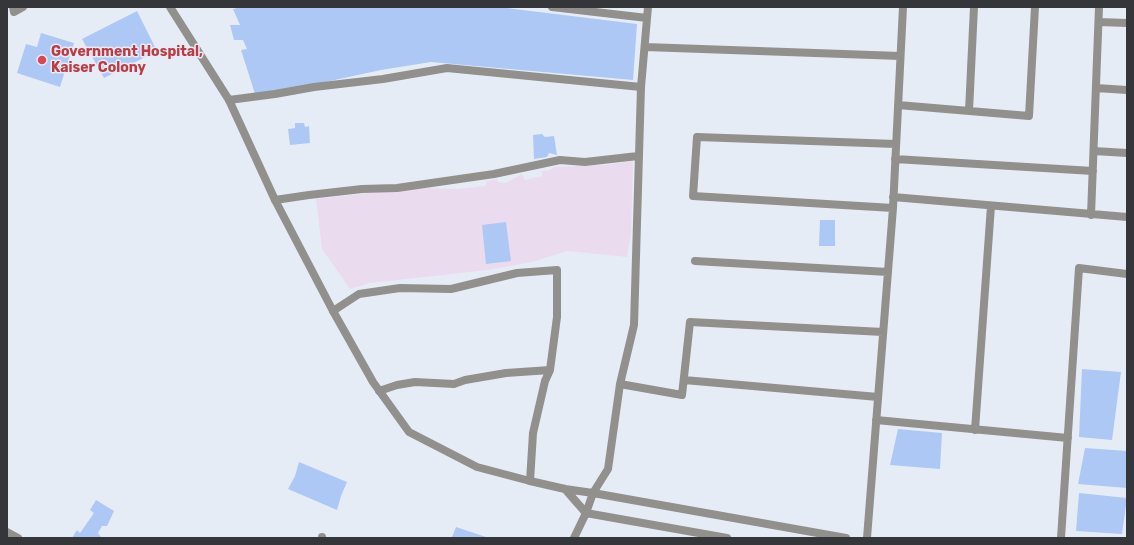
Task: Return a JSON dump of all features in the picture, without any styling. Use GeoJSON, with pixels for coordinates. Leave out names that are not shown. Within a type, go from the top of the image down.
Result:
{"type":"FeatureCollection","features":[{"type":"Feature","properties":{"kind":"street"},"geometry":{"type":"LineString","coordinates":[[11,10],[23,7]]}},
{"type":"Feature","properties":{"kind":"street"},"geometry":{"type":"LineString","coordinates":[[170,7],[229,100],[275,200],[333,311],[373,382],[409,432],[477,466],[530,481],[565,489],[846,538]]}},
{"type":"Feature","properties":{"kind":"street"},"geometry":{"type":"LineString","coordinates":[[552,7],[647,18]]}},
{"type":"Feature","properties":{"kind":"street"},"geometry":{"type":"LineString","coordinates":[[574,538],[586,513],[593,493],[608,469],[620,384],[634,325],[641,87],[648,7]]}},
{"type":"Feature","properties":{"kind":"street"},"geometry":{"type":"LineString","coordinates":[[867,538],[888,272],[903,7]]}},
{"type":"Feature","properties":{"kind":"street"},"geometry":{"type":"LineString","coordinates":[[969,111],[974,7]]}},
{"type":"Feature","properties":{"kind":"street"},"geometry":{"type":"LineString","coordinates":[[898,105],[1029,116],[1035,7]]}},
{"type":"Feature","properties":{"kind":"street"},"geometry":{"type":"LineString","coordinates":[[1092,215],[1100,7]]}},
{"type":"Feature","properties":{"kind":"street"},"geometry":{"type":"LineString","coordinates":[[1099,22],[1127,23]]}},
{"type":"Feature","properties":{"kind":"street"},"geometry":{"type":"LineString","coordinates":[[645,47],[900,56]]}},
{"type":"Feature","properties":{"kind":"street"},"geometry":{"type":"LineString","coordinates":[[229,100],[275,94],[314,86],[383,79],[447,68],[641,87]]}},
{"type":"Feature","properties":{"kind":"street"},"geometry":{"type":"LineString","coordinates":[[1096,88],[1127,90]]}},
{"type":"Feature","properties":{"kind":"street"},"geometry":{"type":"LineString","coordinates":[[892,208],[693,196],[697,137],[896,144]]}},
{"type":"Feature","properties":{"kind":"street"},"geometry":{"type":"LineString","coordinates":[[1094,151],[1127,153]]}},
{"type":"Feature","properties":{"kind":"street"},"geometry":{"type":"LineString","coordinates":[[275,200],[362,189],[397,188],[494,174],[560,160],[585,162],[638,156]]}},
{"type":"Feature","properties":{"kind":"street"},"geometry":{"type":"LineString","coordinates":[[895,159],[1093,171]]}},
{"type":"Feature","properties":{"kind":"street"},"geometry":{"type":"LineString","coordinates":[[893,197],[1127,217]]}},
{"type":"Feature","properties":{"kind":"street"},"geometry":{"type":"LineString","coordinates":[[975,430],[991,206]]}},
{"type":"Feature","properties":{"kind":"street"},"geometry":{"type":"LineString","coordinates":[[695,261],[888,272]]}},
{"type":"Feature","properties":{"kind":"street"},"geometry":{"type":"LineString","coordinates":[[1061,538],[1079,268],[1127,274]]}},
{"type":"Feature","properties":{"kind":"street"},"geometry":{"type":"LineString","coordinates":[[333,311],[359,294],[400,288],[451,289],[517,273],[557,270],[557,316],[550,370],[545,381],[532,434],[530,481]]}},
{"type":"Feature","properties":{"kind":"street"},"geometry":{"type":"LineString","coordinates":[[620,384],[682,395],[690,322],[883,332]]}},
{"type":"Feature","properties":{"kind":"street"},"geometry":{"type":"LineString","coordinates":[[379,391],[397,385],[415,382],[454,384],[471,379],[506,373],[550,370]]}},
{"type":"Feature","properties":{"kind":"street"},"geometry":{"type":"LineString","coordinates":[[684,380],[878,397]]}},
{"type":"Feature","properties":{"kind":"street"},"geometry":{"type":"LineString","coordinates":[[876,420],[1068,438]]}},
{"type":"Feature","properties":{"kind":"street"},"geometry":{"type":"LineString","coordinates":[[565,489],[586,513],[727,538]]}},
{"type":"Feature","properties":{"kind":"street"},"geometry":{"type":"LineString","coordinates":[[7,532],[18,538]]}},
{"type":"Feature","properties":{"kind":"shaded area"},"geometry":{"type":"Polygon","coordinates":[[[633,161],[631,233],[627,257],[567,251],[532,262],[488,270],[370,283],[350,289],[322,249],[316,199],[388,191],[428,188],[456,189],[486,186],[487,181],[497,179],[498,182],[506,183],[522,174],[525,180],[542,176],[542,171],[550,170],[554,167],[606,165],[633,161]]]}},
{"type":"Feature","properties":{"kind":"building"},"geometry":{"type":"Polygon","coordinates":[[[242,7],[498,7],[637,24],[633,80],[431,62],[381,70],[256,97],[241,50],[247,49],[243,40],[234,40],[230,25],[240,25],[233,9],[242,7]]]}},
{"type":"Feature","properties":{"kind":"building"},"geometry":{"type":"Polygon","coordinates":[[[137,11],[157,51],[104,78],[82,39],[137,11]]]}},
{"type":"Feature","properties":{"kind":"building"},"geometry":{"type":"Polygon","coordinates":[[[41,33],[74,43],[60,87],[17,73],[26,44],[37,47],[41,33]]]}},
{"type":"Feature","properties":{"kind":"building"},"geometry":{"type":"Polygon","coordinates":[[[295,123],[304,123],[305,127],[309,126],[310,143],[290,145],[288,129],[295,128],[295,123]]]}},
{"type":"Feature","properties":{"kind":"building"},"geometry":{"type":"Polygon","coordinates":[[[542,134],[545,137],[554,136],[557,155],[549,153],[547,157],[534,159],[533,135],[542,134]]]}},
{"type":"Feature","properties":{"kind":"building"},"geometry":{"type":"Polygon","coordinates":[[[820,220],[835,220],[835,246],[819,246],[820,220]]]}},
{"type":"Feature","properties":{"kind":"building"},"geometry":{"type":"Polygon","coordinates":[[[506,222],[511,261],[486,264],[482,225],[506,222]]]}},
{"type":"Feature","properties":{"kind":"building"},"geometry":{"type":"Polygon","coordinates":[[[1082,369],[1121,372],[1112,440],[1079,437],[1082,369]]]}},
{"type":"Feature","properties":{"kind":"building"},"geometry":{"type":"Polygon","coordinates":[[[898,429],[942,433],[940,469],[890,465],[898,429]]]}},
{"type":"Feature","properties":{"kind":"building"},"geometry":{"type":"Polygon","coordinates":[[[1085,448],[1127,451],[1127,488],[1078,484],[1085,448]]]}},
{"type":"Feature","properties":{"kind":"building"},"geometry":{"type":"Polygon","coordinates":[[[299,462],[347,482],[337,510],[288,489],[295,476],[299,462]]]}},
{"type":"Feature","properties":{"kind":"building"},"geometry":{"type":"Polygon","coordinates":[[[1079,493],[1127,498],[1122,534],[1076,531],[1079,493]]]}},
{"type":"Feature","properties":{"kind":"building"},"geometry":{"type":"Polygon","coordinates":[[[96,500],[114,511],[107,526],[102,526],[98,533],[101,537],[72,538],[77,530],[80,533],[94,513],[90,510],[96,500]]]}},
{"type":"Feature","properties":{"kind":"building"},"geometry":{"type":"Polygon","coordinates":[[[456,527],[489,538],[452,537],[456,527]]]}},
{"type":"Feature","properties":{"kind":"place","name":"Government Hospital, Kaiser Colony"},"geometry":{"type":"Point","coordinates":[42,60]}}]}
